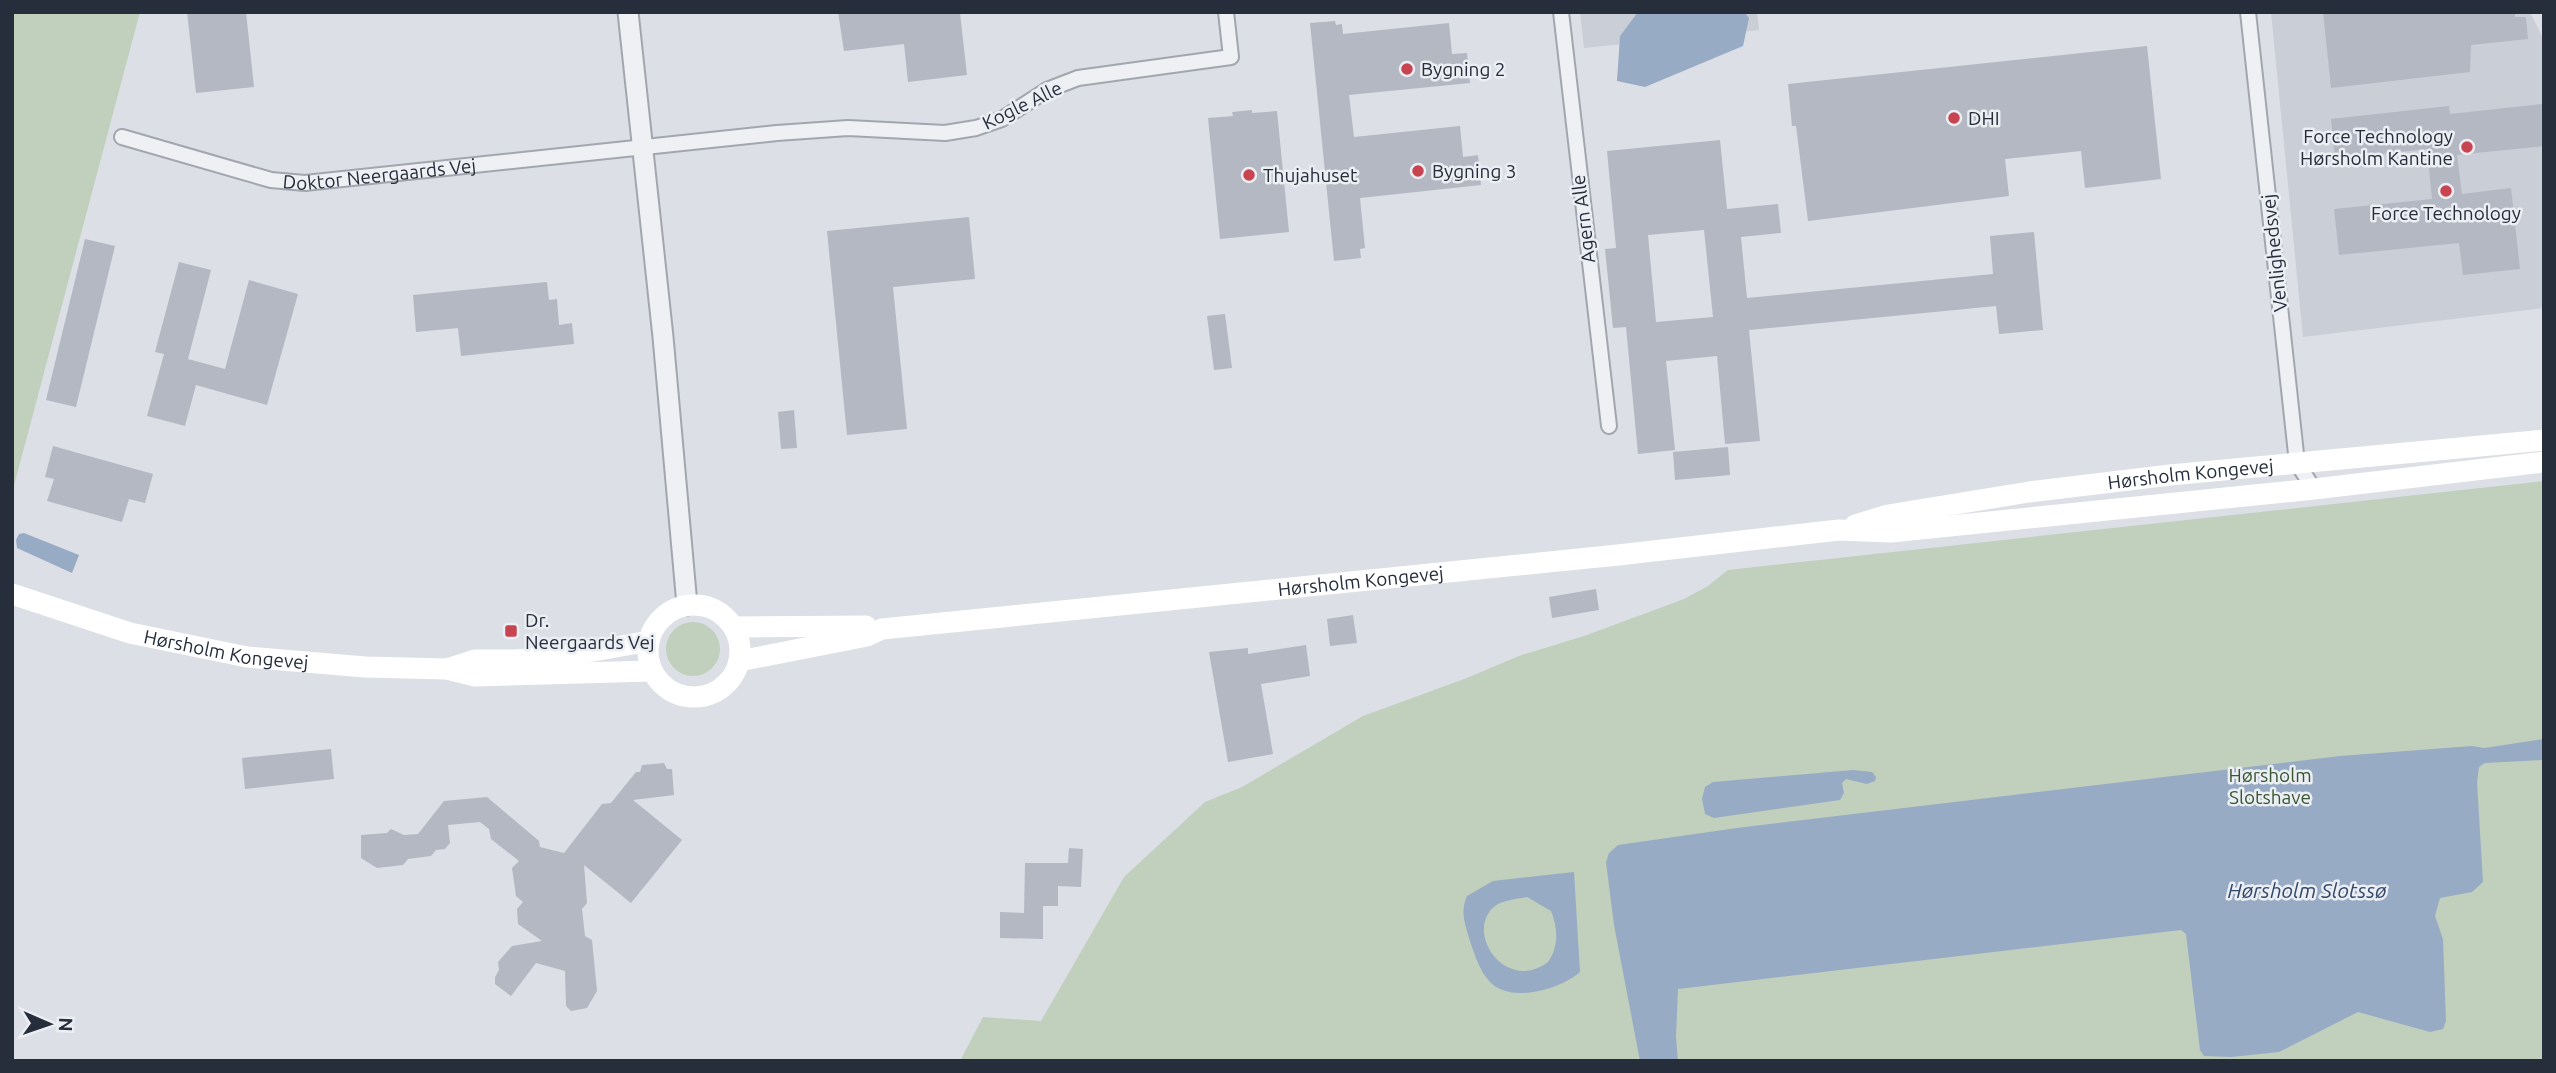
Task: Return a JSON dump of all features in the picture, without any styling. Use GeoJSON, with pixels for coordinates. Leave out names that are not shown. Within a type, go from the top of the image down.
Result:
{"type":"FeatureCollection","features":[{"type":"Feature","properties":{"kind":"main road","name":"Hørsholm Kongevej"},"geometry":{"type":"LineString","coordinates":[[1839,530],[1888,515],[2029,492],[2544,440]]}},
{"type":"Feature","properties":{"kind":"main road","name":"Hørsholm Kongevej"},"geometry":{"type":"LineString","coordinates":[[734,627],[864,625],[882,629],[1610,556],[1839,530],[1891,532],[2314,489],[2544,462]]}},
{"type":"Feature","properties":{"kind":"main road"},"geometry":{"type":"LineString","coordinates":[[2037,517],[2075,503],[2272,482],[2283,478],[2297,463]]}},
{"type":"Feature","properties":{"kind":"main road","name":"Hørsholm Kongevej"},"geometry":{"type":"LineString","coordinates":[[12,594],[130,633],[247,657],[365,667],[447,669],[475,676],[652,671]]}},
{"type":"Feature","properties":{"kind":"main road"},"geometry":{"type":"LineString","coordinates":[[687,605],[705,606],[722,613],[734,627],[740,649],[739,661],[729,681],[716,692],[699,697],[685,696],[660,683],[652,671],[648,656],[649,641],[656,625],[668,612],[687,605]]}},
{"type":"Feature","properties":{"kind":"main road","name":"Hørsholm Kongevej"},"geometry":{"type":"LineString","coordinates":[[739,661],[867,636],[882,629]]}},
{"type":"Feature","properties":{"kind":"main road","name":"Hørsholm Kongevej"},"geometry":{"type":"LineString","coordinates":[[447,669],[475,660],[566,656],[649,641]]}},
{"type":"Feature","properties":{"kind":"street"},"geometry":{"type":"LineString","coordinates":[[628,12],[665,362],[687,605]]}},
{"type":"Feature","properties":{"kind":"street","name":"Kogle Alle"},"geometry":{"type":"LineString","coordinates":[[642,148],[848,128],[945,133],[976,128],[1002,119],[1047,90],[1078,78],[1231,57],[1226,12]]}},
{"type":"Feature","properties":{"kind":"street","name":"Agern Alle"},"geometry":{"type":"LineString","coordinates":[[1561,12],[1609,426]]}},
{"type":"Feature","properties":{"kind":"street","name":"Venlighedsvej"},"geometry":{"type":"LineString","coordinates":[[2248,12],[2297,463],[2314,489]]}},
{"type":"Feature","properties":{"kind":"street","name":"Doktor Neergaards Vej"},"geometry":{"type":"LineString","coordinates":[[122,137],[271,180],[305,183],[642,148]]}},
{"type":"Feature","properties":{"kind":"shaded area"},"geometry":{"type":"Polygon","coordinates":[[[1580,12],[1757,12],[1759,30],[1584,48],[1580,12]]]}},
{"type":"Feature","properties":{"kind":"shaded area"},"geometry":{"type":"Polygon","coordinates":[[[2271,12],[2530,12],[2544,40],[2544,308],[2303,337],[2271,12]]]}},
{"type":"Feature","properties":{"kind":"green space"},"geometry":{"type":"Polygon","coordinates":[[[12,12],[140,12],[12,493],[12,12]]]}},
{"type":"Feature","properties":{"kind":"green space","name":"Hørsholm Slotshave"},"geometry":{"type":"Polygon","coordinates":[[[2544,481],[2544,1061],[960,1061],[983,1017],[1041,1021],[1124,877],[1205,802],[1242,787],[1363,716],[1519,656],[1587,635],[1684,599],[1708,586],[1728,570],[2544,481]]]}},
{"type":"Feature","properties":{"kind":"green space"},"geometry":{"type":"Polygon","coordinates":[[[693,622],[712,630],[720,649],[712,668],[693,676],[674,668],[666,649],[674,630],[693,622]]]}},
{"type":"Feature","properties":{"kind":"water"},"geometry":{"type":"Polygon","coordinates":[[[1638,12],[1744,12],[1749,18],[1743,46],[1645,87],[1617,81],[1620,36],[1638,12]]]}},
{"type":"Feature","properties":{"kind":"water"},"geometry":{"type":"Polygon","coordinates":[[[24,533],[79,555],[72,573],[17,548],[16,540],[19,534],[24,533]]]}},
{"type":"Feature","properties":{"kind":"water","name":"Hørsholm Slotssø"},"geometry":{"type":"Polygon","coordinates":[[[2544,739],[2544,760],[2485,763],[2479,767],[2477,782],[2483,882],[2472,892],[2440,898],[2435,916],[2443,939],[2446,1021],[2443,1029],[2430,1032],[2358,1012],[2279,1052],[2231,1057],[2204,1056],[2200,1050],[2186,934],[2181,930],[1678,989],[1678,1061],[1640,1061],[1614,925],[1606,862],[1609,853],[1618,845],[1737,828],[2340,756],[2472,746],[2484,748],[2544,739]]]}},
{"type":"Feature","properties":{"kind":"water"},"geometry":{"type":"Polygon","coordinates":[[[1853,770],[1872,772],[1876,777],[1875,781],[1867,784],[1846,779],[1842,783],[1844,793],[1840,800],[1714,818],[1705,814],[1702,799],[1705,787],[1713,782],[1853,770]]]}},
{"type":"Feature","properties":{"kind":"water"},"geometry":{"type":"Polygon","coordinates":[[[1574,872],[1580,972],[1561,984],[1536,992],[1510,992],[1499,989],[1490,982],[1475,955],[1464,912],[1467,896],[1493,881],[1574,872]],[[1527,897],[1495,906],[1486,917],[1484,930],[1487,944],[1494,956],[1504,965],[1518,970],[1532,970],[1548,962],[1556,937],[1551,911],[1527,897]]]}},
{"type":"Feature","properties":{"kind":"building"},"geometry":{"type":"Polygon","coordinates":[[[187,12],[246,12],[254,87],[196,93],[187,12]]]}},
{"type":"Feature","properties":{"kind":"building"},"geometry":{"type":"Polygon","coordinates":[[[838,12],[960,13],[967,75],[908,82],[904,44],[844,51],[838,12]]]}},
{"type":"Feature","properties":{"kind":"building"},"geometry":{"type":"Polygon","coordinates":[[[2323,12],[2515,12],[2515,17],[2526,17],[2528,39],[2471,45],[2470,72],[2331,88],[2323,12]]]}},
{"type":"Feature","properties":{"kind":"building"},"geometry":{"type":"Polygon","coordinates":[[[1335,21],[1336,25],[1342,24],[1343,34],[1449,23],[1452,54],[1467,53],[1470,83],[1349,95],[1354,137],[1460,126],[1463,157],[1478,155],[1481,185],[1360,198],[1365,248],[1360,249],[1361,258],[1334,261],[1310,23],[1335,21]]]}},
{"type":"Feature","properties":{"kind":"building"},"geometry":{"type":"Polygon","coordinates":[[[2147,46],[2161,179],[2085,188],[2081,151],[2005,159],[2009,196],[1808,221],[1796,126],[1792,126],[1788,84],[2147,46]]]}},
{"type":"Feature","properties":{"kind":"building","name":"Force Technology"},"geometry":{"type":"Polygon","coordinates":[[[2542,104],[2544,146],[2457,155],[2462,194],[2511,188],[2520,269],[2463,275],[2459,243],[2339,255],[2334,209],[2432,199],[2427,149],[2335,159],[2331,119],[2449,106],[2450,114],[2542,104]]]}},
{"type":"Feature","properties":{"kind":"building","name":"Thujahuset"},"geometry":{"type":"Polygon","coordinates":[[[1252,110],[1252,113],[1277,111],[1289,232],[1220,239],[1208,118],[1233,116],[1232,112],[1252,110]]]}},
{"type":"Feature","properties":{"kind":"building"},"geometry":{"type":"Polygon","coordinates":[[[1720,140],[1727,209],[1778,204],[1781,233],[1741,237],[1747,298],[1993,274],[1990,236],[2034,232],[2043,330],[1999,334],[1996,306],[1749,330],[1760,441],[1725,444],[1717,356],[1666,361],[1675,450],[1638,454],[1626,327],[1613,328],[1605,249],[1616,248],[1607,151],[1720,140]],[[1704,230],[1648,235],[1656,322],[1713,317],[1704,230]]]}},
{"type":"Feature","properties":{"kind":"building"},"geometry":{"type":"Polygon","coordinates":[[[969,217],[975,279],[893,287],[907,429],[847,435],[827,231],[969,217]]]}},
{"type":"Feature","properties":{"kind":"building"},"geometry":{"type":"Polygon","coordinates":[[[85,239],[115,246],[76,407],[46,400],[85,239]]]}},
{"type":"Feature","properties":{"kind":"building"},"geometry":{"type":"Polygon","coordinates":[[[179,262],[211,270],[188,359],[225,369],[249,280],[298,294],[267,405],[196,385],[185,426],[147,416],[164,354],[155,352],[179,262]]]}},
{"type":"Feature","properties":{"kind":"building"},"geometry":{"type":"Polygon","coordinates":[[[547,282],[549,300],[557,299],[559,325],[572,323],[574,344],[461,356],[458,328],[416,332],[413,295],[547,282]]]}},
{"type":"Feature","properties":{"kind":"building"},"geometry":{"type":"Polygon","coordinates":[[[1225,314],[1232,368],[1214,370],[1207,316],[1225,314]]]}},
{"type":"Feature","properties":{"kind":"building"},"geometry":{"type":"Polygon","coordinates":[[[794,410],[797,448],[781,449],[778,412],[794,410]]]}},
{"type":"Feature","properties":{"kind":"building"},"geometry":{"type":"Polygon","coordinates":[[[53,446],[153,474],[145,503],[129,499],[122,522],[47,501],[54,479],[45,477],[53,446]]]}},
{"type":"Feature","properties":{"kind":"building"},"geometry":{"type":"Polygon","coordinates":[[[1728,447],[1730,475],[1675,480],[1673,452],[1728,447]]]}},
{"type":"Feature","properties":{"kind":"building"},"geometry":{"type":"Polygon","coordinates":[[[1596,589],[1599,610],[1552,618],[1549,597],[1596,589]]]}},
{"type":"Feature","properties":{"kind":"building"},"geometry":{"type":"Polygon","coordinates":[[[1353,615],[1357,643],[1330,646],[1327,619],[1353,615]]]}},
{"type":"Feature","properties":{"kind":"building"},"geometry":{"type":"Polygon","coordinates":[[[1306,645],[1310,676],[1261,684],[1273,754],[1228,762],[1209,652],[1248,648],[1248,654],[1306,645]]]}},
{"type":"Feature","properties":{"kind":"building"},"geometry":{"type":"Polygon","coordinates":[[[331,749],[334,779],[245,789],[242,758],[331,749]]]}},
{"type":"Feature","properties":{"kind":"building"},"geometry":{"type":"Polygon","coordinates":[[[664,763],[667,769],[672,769],[674,795],[633,800],[682,840],[631,903],[584,865],[587,903],[582,909],[585,936],[592,940],[597,991],[587,1008],[571,1011],[566,1006],[565,971],[536,963],[511,996],[495,984],[498,962],[512,946],[542,941],[518,924],[517,909],[523,902],[516,896],[512,868],[519,861],[491,839],[489,829],[480,822],[448,825],[450,843],[445,849],[436,850],[431,856],[408,859],[403,865],[377,868],[361,858],[361,835],[387,833],[391,829],[404,835],[418,834],[444,801],[487,797],[539,841],[540,847],[564,853],[602,804],[611,803],[636,772],[640,772],[642,765],[664,763]]]}},
{"type":"Feature","properties":{"kind":"building"},"geometry":{"type":"Polygon","coordinates":[[[1069,848],[1083,849],[1081,887],[1058,886],[1058,906],[1043,906],[1043,939],[1000,938],[1000,912],[1024,913],[1025,863],[1068,863],[1069,848]]]}},
{"type":"Feature","properties":{"kind":"place","name":"Bygning 2"},"geometry":{"type":"Point","coordinates":[1407,69]}},
{"type":"Feature","properties":{"kind":"place","name":"DHI"},"geometry":{"type":"Point","coordinates":[1954,118]}},
{"type":"Feature","properties":{"kind":"place","name":"Force Technology Hørsholm Kantine"},"geometry":{"type":"Point","coordinates":[2467,147]}},
{"type":"Feature","properties":{"kind":"place","name":"Bygning 3"},"geometry":{"type":"Point","coordinates":[1418,171]}},
{"type":"Feature","properties":{"kind":"place","name":"Thujahuset"},"geometry":{"type":"Point","coordinates":[1249,175]}},
{"type":"Feature","properties":{"kind":"place","name":"Force Technology"},"geometry":{"type":"Point","coordinates":[2446,191]}},
{"type":"Feature","properties":{"kind":"place","name":"Dr. Neergaards Vej"},"geometry":{"type":"Point","coordinates":[511,631]}}]}
